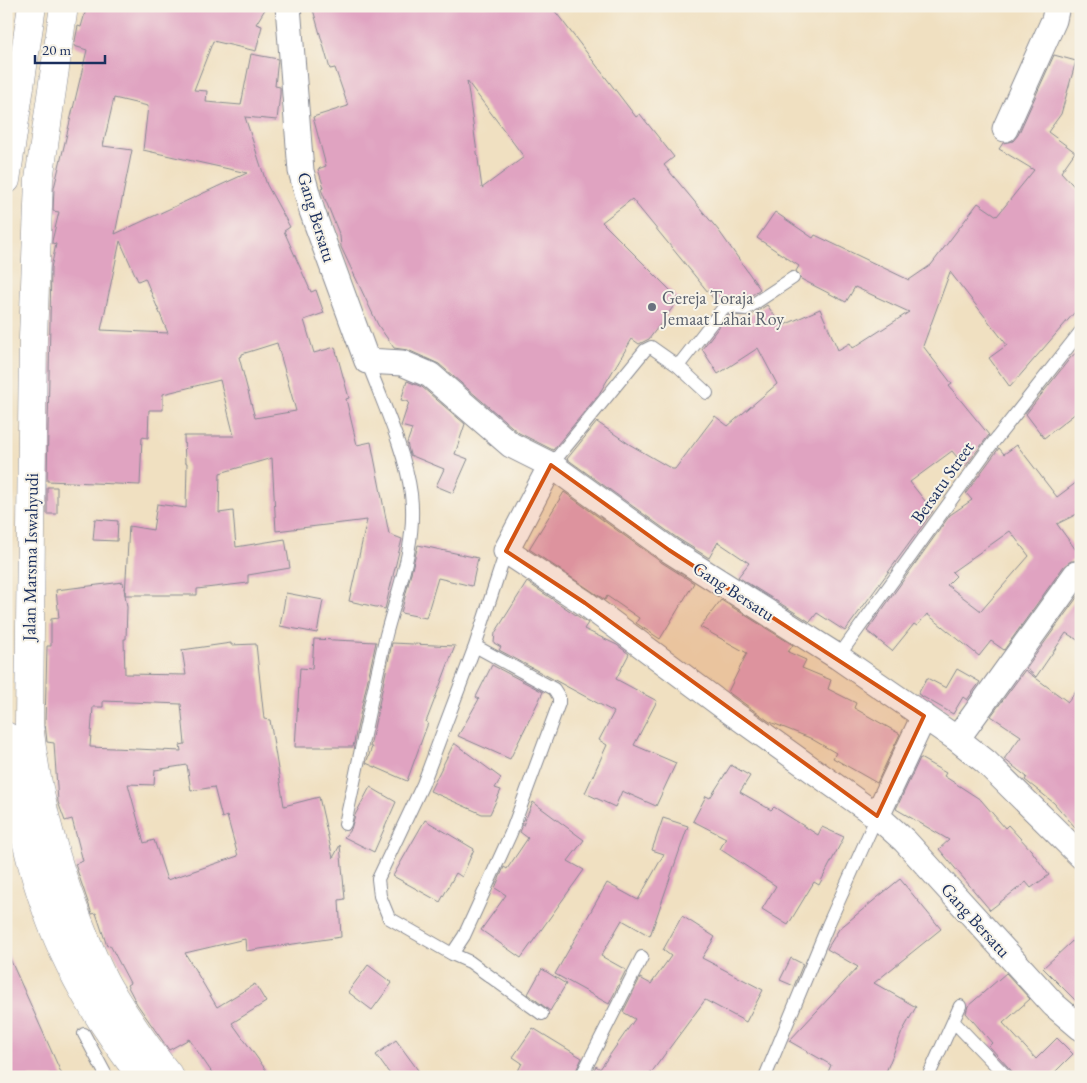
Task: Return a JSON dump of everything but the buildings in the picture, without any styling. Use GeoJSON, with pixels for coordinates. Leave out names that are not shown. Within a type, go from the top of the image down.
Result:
{"type":"FeatureCollection","features":[{"type":"Feature","properties":{"kind":"highway"},"geometry":{"type":"LineString","coordinates":[[6,180],[32,6]]}},
{"type":"Feature","properties":{"kind":"highway","name":"Jalan Marsma Iswahyudi"},"geometry":{"type":"LineString","coordinates":[[64,6],[38,180],[33,338],[28,680],[30,734],[43,813],[59,868],[85,938],[109,989],[170,1077]]}},
{"type":"Feature","properties":{"kind":"highway"},"geometry":{"type":"LineString","coordinates":[[6,736],[18,814],[35,872],[60,942],[77,978],[119,1047],[142,1077]]}},
{"type":"Feature","properties":{"kind":"street","name":"Gang Bersatu"},"geometry":{"type":"LineString","coordinates":[[288,6],[301,171],[312,211],[367,361],[402,363],[430,375],[512,446],[552,465],[669,550],[838,657],[924,716],[986,762],[1081,856]]}},
{"type":"Feature","properties":{"kind":"street"},"geometry":{"type":"LineString","coordinates":[[1005,129],[1054,20],[1058,6]]}},
{"type":"Feature","properties":{"kind":"street"},"geometry":{"type":"LineString","coordinates":[[506,551],[552,465]]}},
{"type":"Feature","properties":{"kind":"street","name":"Gang Bersatu"},"geometry":{"type":"LineString","coordinates":[[506,551],[586,603],[727,709],[877,816],[905,841],[1054,1005],[1081,1028]]}},
{"type":"Feature","properties":{"kind":"street"},"geometry":{"type":"LineString","coordinates":[[957,739],[1076,574]]}},
{"type":"Feature","properties":{"kind":"street"},"geometry":{"type":"LineString","coordinates":[[877,816],[924,716]]}},
{"type":"Feature","properties":{"kind":"lane"},"geometry":{"type":"LineString","coordinates":[[678,366],[724,307],[746,310],[793,278]]}},
{"type":"Feature","properties":{"kind":"lane","name":"Bersatu Street"},"geometry":{"type":"LineString","coordinates":[[838,657],[988,449],[1081,331]]}},
{"type":"Feature","properties":{"kind":"lane"},"geometry":{"type":"LineString","coordinates":[[552,465],[645,350],[651,347],[678,366],[707,394]]}},
{"type":"Feature","properties":{"kind":"lane","name":"Gang Bersatu"},"geometry":{"type":"LineString","coordinates":[[345,824],[386,636],[410,543],[413,514],[411,493],[404,464],[367,361]]}},
{"type":"Feature","properties":{"kind":"lane"},"geometry":{"type":"LineString","coordinates":[[506,551],[475,646],[423,784],[383,864],[378,879],[380,896],[389,918],[452,954],[470,962],[542,1014]]}},
{"type":"Feature","properties":{"kind":"lane"},"geometry":{"type":"LineString","coordinates":[[452,954],[464,936],[512,833],[559,703],[557,692],[546,684],[475,646]]}},
{"type":"Feature","properties":{"kind":"lane"},"geometry":{"type":"LineString","coordinates":[[765,1077],[877,816]]}},
{"type":"Feature","properties":{"kind":"lane"},"geometry":{"type":"LineString","coordinates":[[581,1077],[642,957]]}},
{"type":"Feature","properties":{"kind":"lane"},"geometry":{"type":"LineString","coordinates":[[928,1077],[960,1006]]}},
{"type":"Feature","properties":{"kind":"lane"},"geometry":{"type":"LineString","coordinates":[[954,1022],[1007,1077]]}},
{"type":"Feature","properties":{"kind":"lane"},"geometry":{"type":"LineString","coordinates":[[84,1034],[107,1077]]}},
{"type":"Feature","properties":{"kind":"highlighted area"},"geometry":{"type":"Polygon","coordinates":[[[551,465],[669,550],[924,716],[877,816],[585,603],[506,551],[551,465]]]}},
{"type":"Feature","properties":{"kind":"place","name":"Gereja Toraja Jemaat Lahai Roy"},"geometry":{"type":"Point","coordinates":[652,307]}}]}
